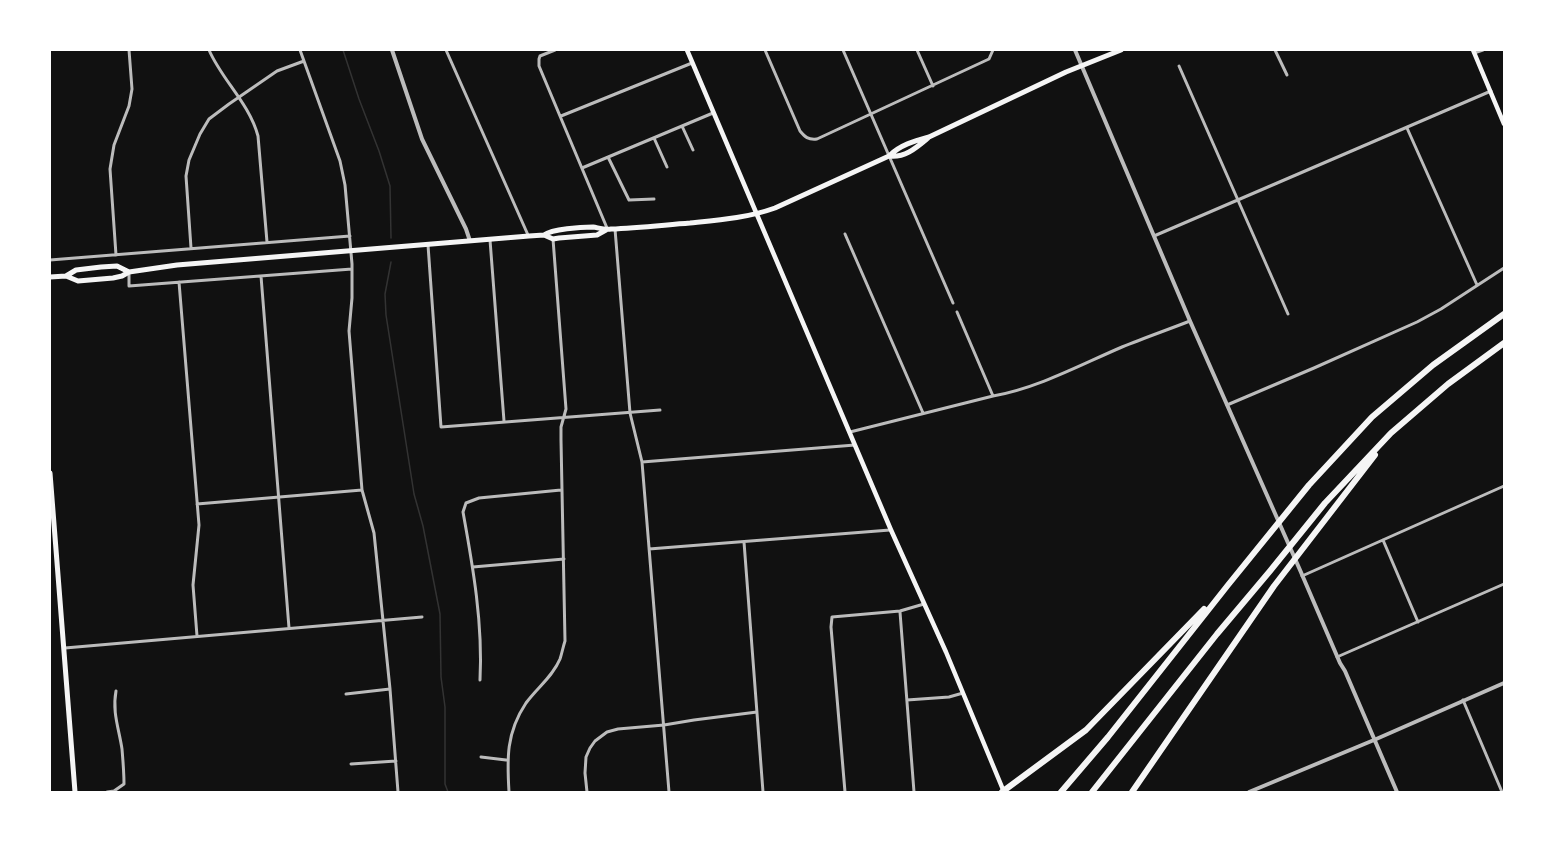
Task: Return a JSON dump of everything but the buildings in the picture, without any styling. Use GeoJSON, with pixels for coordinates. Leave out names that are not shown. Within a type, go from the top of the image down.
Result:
{"type":"FeatureCollection","features":[{"type":"Feature","properties":{"kind":"highway"},"geometry":{"type":"LineString","coordinates":[[1061,792],[1108,737],[1309,485],[1372,417],[1433,365],[1504,314]]}},
{"type":"Feature","properties":{"kind":"highway"},"geometry":{"type":"LineString","coordinates":[[1092,792],[1217,634],[1325,503],[1386,438],[1448,384],[1504,343]]}},
{"type":"Feature","properties":{"kind":"highway"},"geometry":{"type":"LineString","coordinates":[[1131,792],[1274,586],[1386,438]]}},
{"type":"Feature","properties":{"kind":"highway"},"geometry":{"type":"LineString","coordinates":[[1003,792],[1086,730],[1228,585]]}},
{"type":"Feature","properties":{"kind":"main road"},"geometry":{"type":"LineString","coordinates":[[687,50],[891,530],[963,693],[1003,792]]}},
{"type":"Feature","properties":{"kind":"main road"},"geometry":{"type":"LineString","coordinates":[[50,277],[66,276],[78,281],[113,278],[129,272],[177,265],[529,236],[554,239],[597,235],[615,229],[756,215],[889,156],[902,156],[914,150],[929,137],[1120,50]]}},
{"type":"Feature","properties":{"kind":"main road"},"geometry":{"type":"LineString","coordinates":[[1474,51],[1504,124]]}},
{"type":"Feature","properties":{"kind":"main road"},"geometry":{"type":"LineString","coordinates":[[544,236],[548,232],[582,228],[594,227],[608,230]]}},
{"type":"Feature","properties":{"kind":"main road"},"geometry":{"type":"LineString","coordinates":[[66,276],[76,270],[101,267],[117,266],[129,272]]}},
{"type":"Feature","properties":{"kind":"main road"},"geometry":{"type":"LineString","coordinates":[[50,473],[75,792]]}},
{"type":"Feature","properties":{"kind":"street"},"geometry":{"type":"LineString","coordinates":[[116,255],[110,169],[114,145],[129,106],[132,89],[129,50]]}},
{"type":"Feature","properties":{"kind":"street"},"geometry":{"type":"LineString","coordinates":[[209,50],[213,60],[249,112],[255,126],[258,136],[267,242]]}},
{"type":"Feature","properties":{"kind":"street"},"geometry":{"type":"LineString","coordinates":[[300,50],[340,161],[345,185],[352,269],[349,332],[362,490],[374,533],[398,792]]}},
{"type":"Feature","properties":{"kind":"street"},"geometry":{"type":"LineString","coordinates":[[392,50],[422,139],[471,242]]}},
{"type":"Feature","properties":{"kind":"street"},"geometry":{"type":"LineString","coordinates":[[446,50],[529,236]]}},
{"type":"Feature","properties":{"kind":"street"},"geometry":{"type":"LineString","coordinates":[[555,50],[540,56],[539,66],[608,230]]}},
{"type":"Feature","properties":{"kind":"street"},"geometry":{"type":"LineString","coordinates":[[765,50],[800,131],[806,138],[817,139],[989,59],[993,50]]}},
{"type":"Feature","properties":{"kind":"street"},"geometry":{"type":"LineString","coordinates":[[843,50],[953,303]]}},
{"type":"Feature","properties":{"kind":"street"},"geometry":{"type":"LineString","coordinates":[[917,50],[933,86]]}},
{"type":"Feature","properties":{"kind":"street"},"geometry":{"type":"LineString","coordinates":[[1075,50],[1190,321],[1397,792]]}},
{"type":"Feature","properties":{"kind":"street"},"geometry":{"type":"LineString","coordinates":[[1275,50],[1287,75]]}},
{"type":"Feature","properties":{"kind":"street"},"geometry":{"type":"LineString","coordinates":[[1474,51],[1483,50]]}},
{"type":"Feature","properties":{"kind":"street"},"geometry":{"type":"LineString","coordinates":[[191,248],[186,176],[196,142],[209,119],[278,71],[304,61]]}},
{"type":"Feature","properties":{"kind":"street"},"geometry":{"type":"LineString","coordinates":[[560,116],[692,63]]}},
{"type":"Feature","properties":{"kind":"street"},"geometry":{"type":"LineString","coordinates":[[1179,66],[1288,314]]}},
{"type":"Feature","properties":{"kind":"street"},"geometry":{"type":"LineString","coordinates":[[1154,236],[1491,92]]}},
{"type":"Feature","properties":{"kind":"street"},"geometry":{"type":"LineString","coordinates":[[582,168],[713,112]]}},
{"type":"Feature","properties":{"kind":"street"},"geometry":{"type":"LineString","coordinates":[[682,126],[693,150]]}},
{"type":"Feature","properties":{"kind":"street"},"geometry":{"type":"LineString","coordinates":[[1407,128],[1477,285]]}},
{"type":"Feature","properties":{"kind":"street"},"geometry":{"type":"LineString","coordinates":[[654,138],[667,167]]}},
{"type":"Feature","properties":{"kind":"street"},"geometry":{"type":"LineString","coordinates":[[608,157],[629,200],[654,199]]}},
{"type":"Feature","properties":{"kind":"street"},"geometry":{"type":"LineString","coordinates":[[615,229],[630,413],[642,462],[669,792]]}},
{"type":"Feature","properties":{"kind":"street"},"geometry":{"type":"LineString","coordinates":[[846,234],[923,413]]}},
{"type":"Feature","properties":{"kind":"street"},"geometry":{"type":"LineString","coordinates":[[50,260],[350,236]]}},
{"type":"Feature","properties":{"kind":"street"},"geometry":{"type":"LineString","coordinates":[[509,792],[507,760],[515,725],[526,704],[556,666],[565,641],[561,427],[566,409],[554,239]]}},
{"type":"Feature","properties":{"kind":"street"},"geometry":{"type":"LineString","coordinates":[[490,240],[504,421]]}},
{"type":"Feature","properties":{"kind":"street"},"geometry":{"type":"LineString","coordinates":[[428,245],[441,427],[660,410]]}},
{"type":"Feature","properties":{"kind":"street"},"geometry":{"type":"LineString","coordinates":[[1227,405],[1417,322],[1504,268]]}},
{"type":"Feature","properties":{"kind":"street"},"geometry":{"type":"LineString","coordinates":[[129,272],[129,286],[352,269]]}},
{"type":"Feature","properties":{"kind":"street"},"geometry":{"type":"LineString","coordinates":[[261,276],[289,628]]}},
{"type":"Feature","properties":{"kind":"street"},"geometry":{"type":"LineString","coordinates":[[179,282],[199,525],[193,591],[197,636]]}},
{"type":"Feature","properties":{"kind":"street"},"geometry":{"type":"LineString","coordinates":[[957,312],[993,396]]}},
{"type":"Feature","properties":{"kind":"street"},"geometry":{"type":"LineString","coordinates":[[850,432],[1011,393],[1190,321]]}},
{"type":"Feature","properties":{"kind":"street"},"geometry":{"type":"LineString","coordinates":[[642,462],[855,445]]}},
{"type":"Feature","properties":{"kind":"street"},"geometry":{"type":"LineString","coordinates":[[1302,576],[1504,486]]}},
{"type":"Feature","properties":{"kind":"street"},"geometry":{"type":"LineString","coordinates":[[197,504],[362,490]]}},
{"type":"Feature","properties":{"kind":"street"},"geometry":{"type":"LineString","coordinates":[[480,680],[478,618],[473,567],[463,512],[465,506],[469,501],[479,498],[561,490]]}},
{"type":"Feature","properties":{"kind":"street"},"geometry":{"type":"LineString","coordinates":[[649,549],[891,530]]}},
{"type":"Feature","properties":{"kind":"street"},"geometry":{"type":"LineString","coordinates":[[1383,540],[1418,622]]}},
{"type":"Feature","properties":{"kind":"street"},"geometry":{"type":"LineString","coordinates":[[744,542],[763,792]]}},
{"type":"Feature","properties":{"kind":"street"},"geometry":{"type":"LineString","coordinates":[[473,567],[564,559]]}},
{"type":"Feature","properties":{"kind":"street"},"geometry":{"type":"LineString","coordinates":[[1337,657],[1504,584]]}},
{"type":"Feature","properties":{"kind":"street"},"geometry":{"type":"LineString","coordinates":[[845,792],[832,617],[900,611],[924,604]]}},
{"type":"Feature","properties":{"kind":"street"},"geometry":{"type":"LineString","coordinates":[[900,611],[914,792]]}},
{"type":"Feature","properties":{"kind":"street"},"geometry":{"type":"LineString","coordinates":[[63,648],[422,617]]}},
{"type":"Feature","properties":{"kind":"street"},"geometry":{"type":"LineString","coordinates":[[1249,792],[1504,683]]}},
{"type":"Feature","properties":{"kind":"street"},"geometry":{"type":"LineString","coordinates":[[346,694],[390,689]]}},
{"type":"Feature","properties":{"kind":"street"},"geometry":{"type":"LineString","coordinates":[[107,792],[114,791],[124,784],[122,747],[114,700],[116,691]]}},
{"type":"Feature","properties":{"kind":"street"},"geometry":{"type":"LineString","coordinates":[[907,700],[963,693]]}},
{"type":"Feature","properties":{"kind":"street"},"geometry":{"type":"LineString","coordinates":[[1463,700],[1502,792]]}},
{"type":"Feature","properties":{"kind":"street"},"geometry":{"type":"LineString","coordinates":[[588,792],[586,757],[592,744],[602,735],[618,729],[757,712]]}},
{"type":"Feature","properties":{"kind":"street"},"geometry":{"type":"LineString","coordinates":[[481,757],[507,760]]}},
{"type":"Feature","properties":{"kind":"street"},"geometry":{"type":"LineString","coordinates":[[351,764],[396,760]]}},
{"type":"Feature","properties":{"kind":"waterway"},"geometry":{"type":"LineString","coordinates":[[343,50],[390,186],[391,238]]}},
{"type":"Feature","properties":{"kind":"waterway"},"geometry":{"type":"LineString","coordinates":[[391,262],[385,294],[386,315],[414,494],[423,526],[440,614],[441,677],[445,707],[445,784],[448,792]]}}]}
